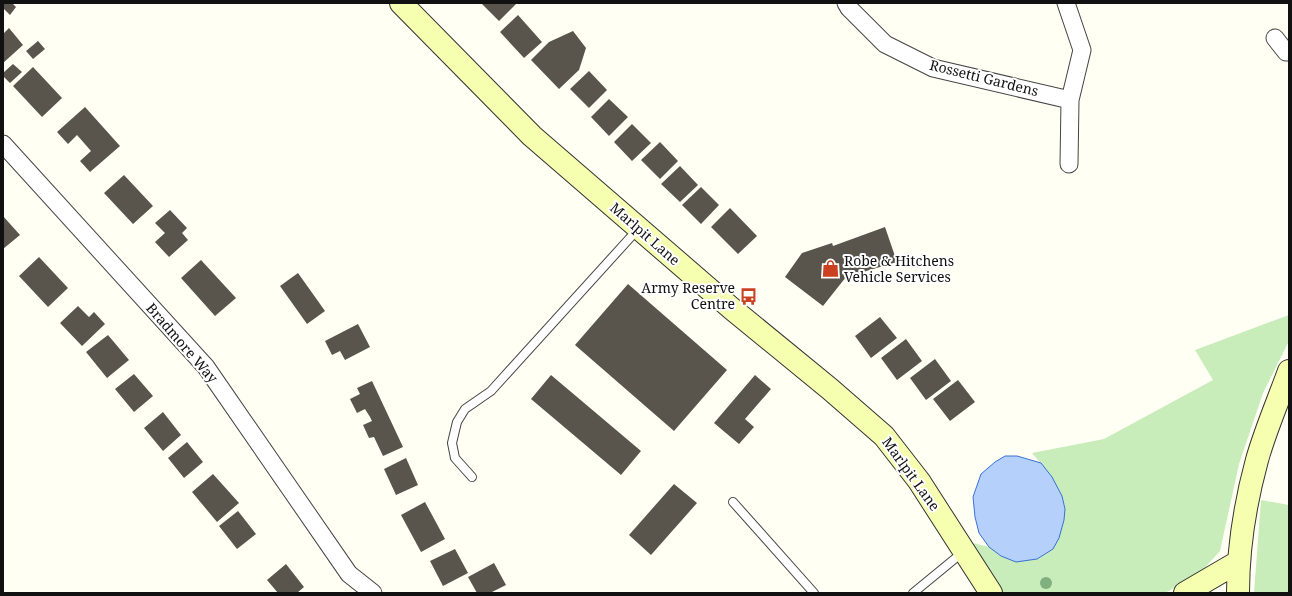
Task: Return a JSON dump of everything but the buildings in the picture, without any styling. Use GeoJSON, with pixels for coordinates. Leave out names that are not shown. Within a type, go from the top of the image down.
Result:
{"type":"FeatureCollection","features":[{"type":"Feature","properties":{"kind":"main road","name":"Marlpit Lane"},"geometry":{"type":"LineString","coordinates":[[401,3],[532,136],[731,308],[830,389],[884,436],[919,481],[991,593]]}},
{"type":"Feature","properties":{"kind":"main road"},"geometry":{"type":"LineString","coordinates":[[1238,593],[1238,562],[1244,512],[1257,459],[1289,371]]}},
{"type":"Feature","properties":{"kind":"main road"},"geometry":{"type":"LineString","coordinates":[[1185,593],[1238,562]]}},
{"type":"Feature","properties":{"kind":"street","name":"Rossetti Gardens"},"geometry":{"type":"LineString","coordinates":[[846,3],[849,8],[885,44],[933,68],[1070,100]]}},
{"type":"Feature","properties":{"kind":"street"},"geometry":{"type":"LineString","coordinates":[[1066,3],[1082,50],[1070,100],[1069,164]]}},
{"type":"Feature","properties":{"kind":"street"},"geometry":{"type":"LineString","coordinates":[[1276,38],[1286,52],[1289,52]]}},
{"type":"Feature","properties":{"kind":"street","name":"Bradmore Way"},"geometry":{"type":"LineString","coordinates":[[3,144],[206,367],[349,574],[373,593]]}},
{"type":"Feature","properties":{"kind":"lane"},"geometry":{"type":"LineString","coordinates":[[472,477],[455,458],[452,442],[457,422],[465,409],[491,391],[638,228]]}},
{"type":"Feature","properties":{"kind":"lane"},"geometry":{"type":"LineString","coordinates":[[733,502],[814,593]]}},
{"type":"Feature","properties":{"kind":"lane"},"geometry":{"type":"LineString","coordinates":[[913,593],[964,552]]}},
{"type":"Feature","properties":{"kind":"green space"},"geometry":{"type":"Polygon","coordinates":[[[1289,315],[1289,341],[1263,393],[1239,464],[1220,551],[1201,572],[1165,593],[1003,593],[973,543],[989,547],[1001,556],[1037,559],[1053,549],[1065,511],[1061,493],[1032,453],[1104,439],[1213,380],[1195,350],[1289,315]]]}},
{"type":"Feature","properties":{"kind":"green space"},"geometry":{"type":"Polygon","coordinates":[[[1261,500],[1289,505],[1289,593],[1254,593],[1261,500]]]}},
{"type":"Feature","properties":{"kind":"water"},"geometry":{"type":"Polygon","coordinates":[[[1005,456],[1017,456],[1041,463],[1052,477],[1062,496],[1065,509],[1064,520],[1059,538],[1053,549],[1037,559],[1016,562],[1001,556],[989,547],[979,533],[975,517],[973,497],[981,474],[1005,456]]]}},
{"type":"Feature","properties":{"kind":"place","name":"Robe & Hitchens Vehicle Services"},"geometry":{"type":"Point","coordinates":[831,269]}},
{"type":"Feature","properties":{"kind":"place","name":"Army Reserve Centre"},"geometry":{"type":"Point","coordinates":[748,296]}}]}
